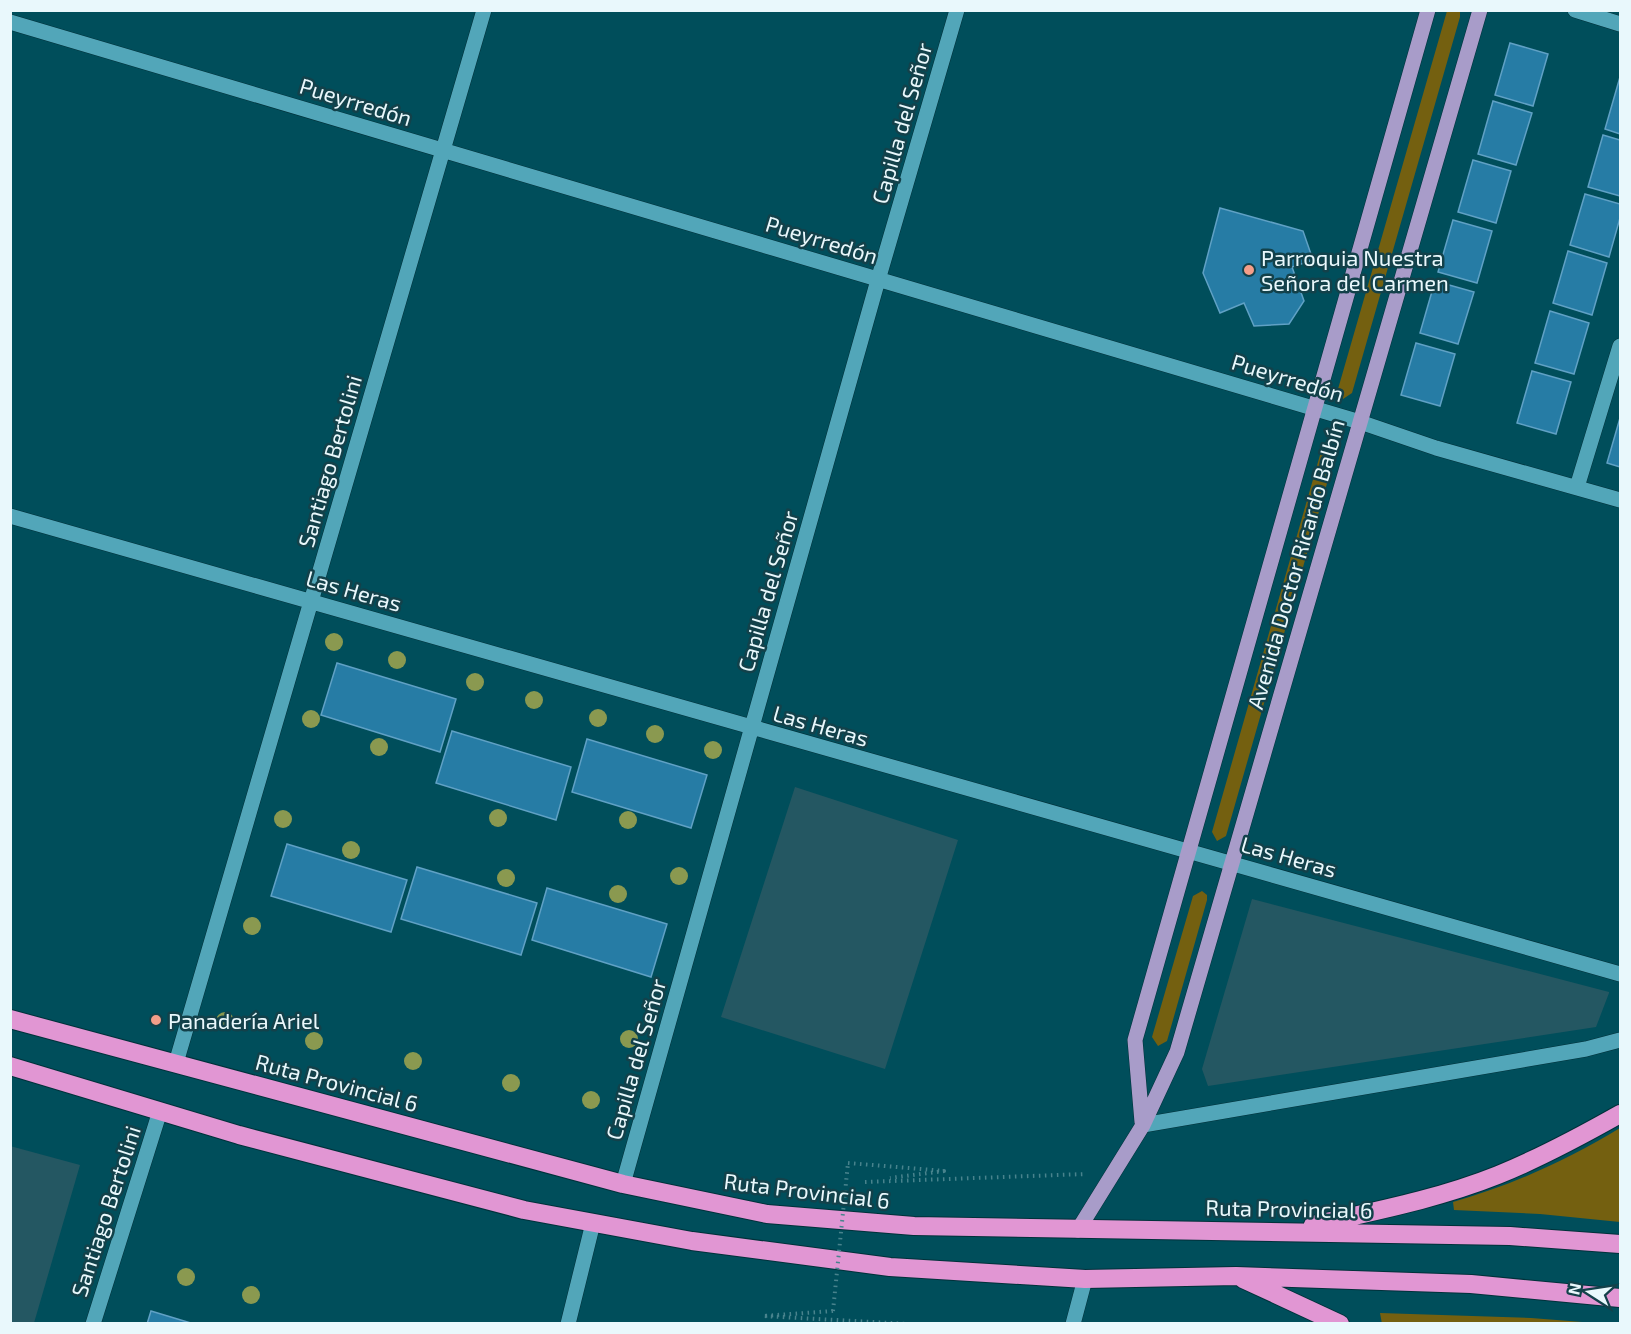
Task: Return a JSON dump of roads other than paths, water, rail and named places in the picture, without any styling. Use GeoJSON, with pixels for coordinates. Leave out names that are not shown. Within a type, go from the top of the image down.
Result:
{"type":"FeatureCollection","features":[{"type":"Feature","properties":{"kind":"highway","name":"Ruta Provincial 6"},"geometry":{"type":"LineString","coordinates":[[10,1019],[623,1184],[767,1214],[914,1226],[1510,1236],[1620,1244]]}},
{"type":"Feature","properties":{"kind":"highway"},"geometry":{"type":"LineString","coordinates":[[10,1066],[239,1135],[524,1210],[692,1241],[890,1267],[1085,1279],[1236,1276],[1471,1284],[1620,1298]]}},
{"type":"Feature","properties":{"kind":"highway"},"geometry":{"type":"LineString","coordinates":[[1281,1232],[1405,1205],[1462,1188],[1535,1159],[1620,1114]]}},
{"type":"Feature","properties":{"kind":"highway"},"geometry":{"type":"LineString","coordinates":[[1236,1276],[1340,1323]]}},
{"type":"Feature","properties":{"kind":"main road","name":"Avenida Doctor Ricardo Balbín"},"geometry":{"type":"LineString","coordinates":[[1143,1125],[1135,1040],[1428,10]]}},
{"type":"Feature","properties":{"kind":"main road","name":"Avenida Doctor Ricardo Balbín"},"geometry":{"type":"LineString","coordinates":[[1078,1230],[1116,1173],[1143,1125],[1177,1052],[1479,10]]}},
{"type":"Feature","properties":{"kind":"street","name":"Santiago Bertolini"},"geometry":{"type":"LineString","coordinates":[[176,1063],[484,10]]}},
{"type":"Feature","properties":{"kind":"street","name":"Capilla del Señor"},"geometry":{"type":"LineString","coordinates":[[623,1184],[878,280],[957,10]]}},
{"type":"Feature","properties":{"kind":"street"},"geometry":{"type":"LineString","coordinates":[[1575,10],[1620,24]]}},
{"type":"Feature","properties":{"kind":"street","name":"Pueyrredón"},"geometry":{"type":"LineString","coordinates":[[10,22],[1360,422],[1436,448],[1620,500]]}},
{"type":"Feature","properties":{"kind":"street"},"geometry":{"type":"LineString","coordinates":[[1577,487],[1620,346]]}},
{"type":"Feature","properties":{"kind":"street","name":"Las Heras"},"geometry":{"type":"LineString","coordinates":[[10,516],[1620,974]]}},
{"type":"Feature","properties":{"kind":"street"},"geometry":{"type":"LineString","coordinates":[[1143,1125],[1575,1051],[1620,1040]]}},
{"type":"Feature","properties":{"kind":"street","name":"Santiago Bertolini"},"geometry":{"type":"LineString","coordinates":[[93,1323],[160,1111]]}},
{"type":"Feature","properties":{"kind":"street"},"geometry":{"type":"LineString","coordinates":[[568,1323],[593,1223]]}},
{"type":"Feature","properties":{"kind":"street"},"geometry":{"type":"LineString","coordinates":[[1073,1323],[1085,1279]]}},
{"type":"Feature","properties":{"kind":"place","name":"Parroquia Nuestra Señora del Carmen"},"geometry":{"type":"Point","coordinates":[1249,270]}},
{"type":"Feature","properties":{"kind":"place","name":"Panadería Ariel"},"geometry":{"type":"Point","coordinates":[156,1020]}}]}
